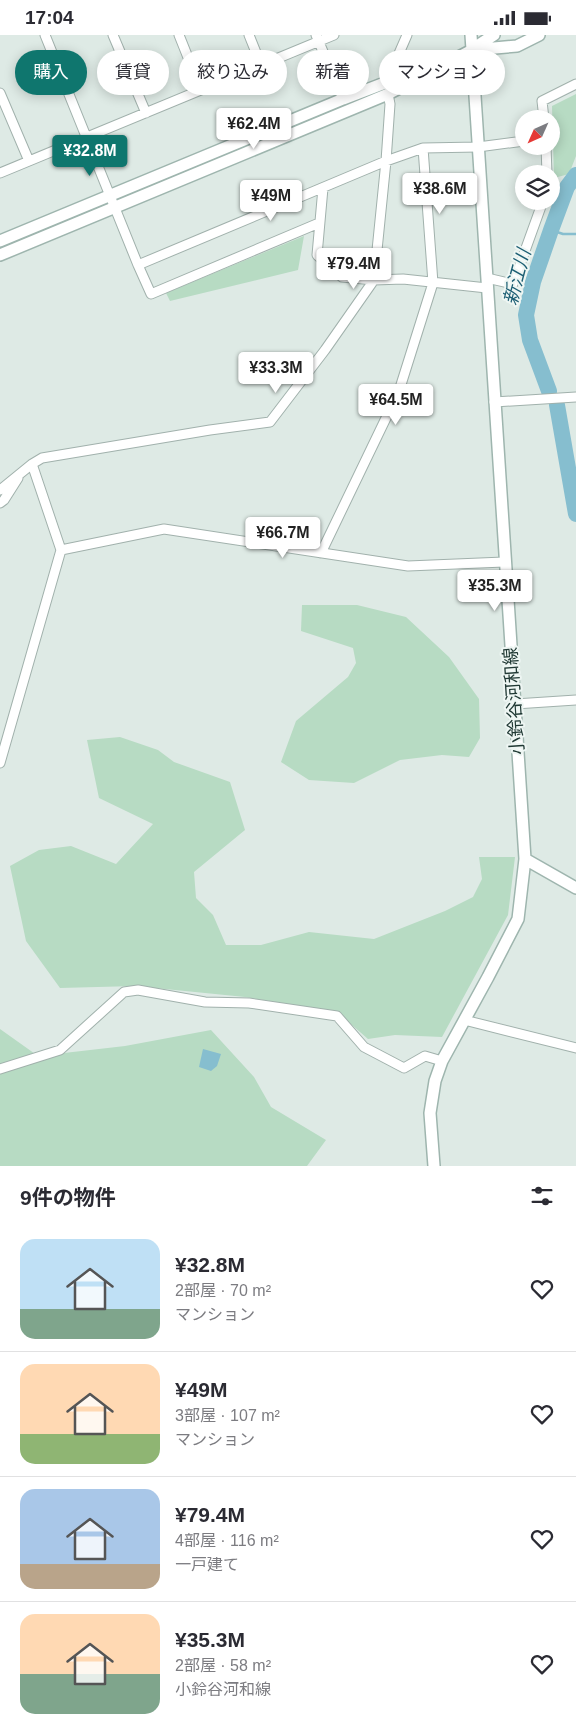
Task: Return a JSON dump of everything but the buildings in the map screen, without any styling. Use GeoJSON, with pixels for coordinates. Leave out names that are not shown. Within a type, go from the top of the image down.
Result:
{"type":"FeatureCollection","features":[{"type":"Feature","properties":{"kind":"street"},"geometry":{"type":"LineString","coordinates":[[45,35],[151,294],[320,223]]}},
{"type":"Feature","properties":{"kind":"street"},"geometry":{"type":"LineString","coordinates":[[113,35],[146,113]]}},
{"type":"Feature","properties":{"kind":"street"},"geometry":{"type":"LineString","coordinates":[[179,35],[185,50]]}},
{"type":"Feature","properties":{"kind":"street"},"geometry":{"type":"LineString","coordinates":[[249,35],[256,50]]}},
{"type":"Feature","properties":{"kind":"street"},"geometry":{"type":"LineString","coordinates":[[287,53],[317,38],[334,35]]}},
{"type":"Feature","properties":{"kind":"street"},"geometry":{"type":"LineString","coordinates":[[400,50],[407,35]]}},
{"type":"Feature","properties":{"kind":"street","name":"小鈴谷河和線"},"geometry":{"type":"LineString","coordinates":[[470,35],[472,50]]}},
{"type":"Feature","properties":{"kind":"street"},"geometry":{"type":"LineString","coordinates":[[472,50],[494,35]]}},
{"type":"Feature","properties":{"kind":"street"},"geometry":{"type":"LineString","coordinates":[[472,50],[518,46],[539,35]]}},
{"type":"Feature","properties":{"kind":"street"},"geometry":{"type":"LineString","coordinates":[[317,38],[343,99]]}},
{"type":"Feature","properties":{"kind":"street"},"geometry":{"type":"LineString","coordinates":[[0,241],[379,84]]}},
{"type":"Feature","properties":{"kind":"street"},"geometry":{"type":"LineString","coordinates":[[543,110],[542,101],[576,84]]}},
{"type":"Feature","properties":{"kind":"street"},"geometry":{"type":"LineString","coordinates":[[0,93],[3,109],[29,161]]}},
{"type":"Feature","properties":{"kind":"street"},"geometry":{"type":"LineString","coordinates":[[0,173],[189,95]]}},
{"type":"Feature","properties":{"kind":"street"},"geometry":{"type":"LineString","coordinates":[[0,255],[386,95]]}},
{"type":"Feature","properties":{"kind":"street"},"geometry":{"type":"LineString","coordinates":[[0,490],[42,458],[201,431],[270,422],[325,350],[374,280],[386,161],[390,104],[388,95]]}},
{"type":"Feature","properties":{"kind":"street","name":"小鈴谷河和線"},"geometry":{"type":"LineString","coordinates":[[434,1166],[430,1113],[435,1081],[442,1061],[518,919],[524,859],[475,95]]}},
{"type":"Feature","properties":{"kind":"street"},"geometry":{"type":"LineString","coordinates":[[138,265],[386,161],[423,148],[478,147],[515,142]]}},
{"type":"Feature","properties":{"kind":"street"},"geometry":{"type":"LineString","coordinates":[[321,553],[399,391],[433,283],[423,148]]}},
{"type":"Feature","properties":{"kind":"street"},"geometry":{"type":"LineString","coordinates":[[323,188],[317,255],[342,277],[374,280],[403,279],[433,283],[513,284],[540,210]]}},
{"type":"Feature","properties":{"kind":"street"},"geometry":{"type":"LineString","coordinates":[[494,402],[576,397]]}},
{"type":"Feature","properties":{"kind":"street"},"geometry":{"type":"LineString","coordinates":[[0,763],[61,550],[32,464]]}},
{"type":"Feature","properties":{"kind":"street"},"geometry":{"type":"LineString","coordinates":[[0,503],[24,470]]}},
{"type":"Feature","properties":{"kind":"street"},"geometry":{"type":"LineString","coordinates":[[61,550],[164,529],[408,566],[504,561]]}},
{"type":"Feature","properties":{"kind":"street"},"geometry":{"type":"LineString","coordinates":[[515,704],[576,700]]}},
{"type":"Feature","properties":{"kind":"street"},"geometry":{"type":"LineString","coordinates":[[524,859],[576,888]]}},
{"type":"Feature","properties":{"kind":"street"},"geometry":{"type":"LineString","coordinates":[[0,1069],[60,1050],[124,992],[138,990],[204,1002],[249,1003],[338,1016],[364,1047],[404,1068],[425,1056],[442,1061]]}},
{"type":"Feature","properties":{"kind":"street"},"geometry":{"type":"LineString","coordinates":[[464,1019],[576,1048]]}},
{"type":"Feature","properties":{"kind":"green space"},"geometry":{"type":"Polygon","coordinates":[[[576,94],[576,156],[569,174],[560,176],[560,165],[554,165],[553,155],[560,155],[560,110],[552,110],[552,106],[576,94]]]}},
{"type":"Feature","properties":{"kind":"green space"},"geometry":{"type":"Polygon","coordinates":[[[304,236],[298,270],[170,301],[166,293],[304,236]]]}},
{"type":"Feature","properties":{"kind":"green space"},"geometry":{"type":"Polygon","coordinates":[[[302,605],[357,605],[406,617],[449,657],[479,699],[480,738],[469,757],[442,755],[400,760],[354,783],[309,780],[281,762],[296,721],[348,677],[356,663],[353,648],[301,631],[302,605]]]}},
{"type":"Feature","properties":{"kind":"green space"},"geometry":{"type":"Polygon","coordinates":[[[120,737],[158,750],[174,762],[230,782],[245,830],[194,872],[196,898],[213,915],[226,945],[261,945],[309,932],[374,939],[445,911],[473,897],[482,879],[479,857],[515,857],[508,915],[442,1037],[395,1035],[368,1039],[337,1012],[245,997],[135,986],[60,988],[26,941],[10,866],[39,850],[71,846],[116,864],[153,824],[99,798],[87,740],[120,737]]]}},
{"type":"Feature","properties":{"kind":"green space"},"geometry":{"type":"Polygon","coordinates":[[[0,1029],[38,1056],[125,1046],[211,1030],[254,1077],[271,1107],[326,1140],[307,1166],[0,1166],[0,1029]]]}},
{"type":"Feature","properties":{"kind":"water"},"geometry":{"type":"Polygon","coordinates":[[[203,1049],[221,1054],[217,1066],[211,1071],[199,1067],[203,1049]]]}},
{"type":"Feature","properties":{"kind":"waterway","name":"新江川"},"geometry":{"type":"LineString","coordinates":[[549,391],[530,340],[526,315],[533,282],[551,230],[567,187],[576,175]]}},
{"type":"Feature","properties":{"kind":"waterway"},"geometry":{"type":"LineString","coordinates":[[551,230],[563,234],[576,234]]}},
{"type":"Feature","properties":{"kind":"waterway","name":"新江川"},"geometry":{"type":"LineString","coordinates":[[557,405],[576,514]]}}]}
